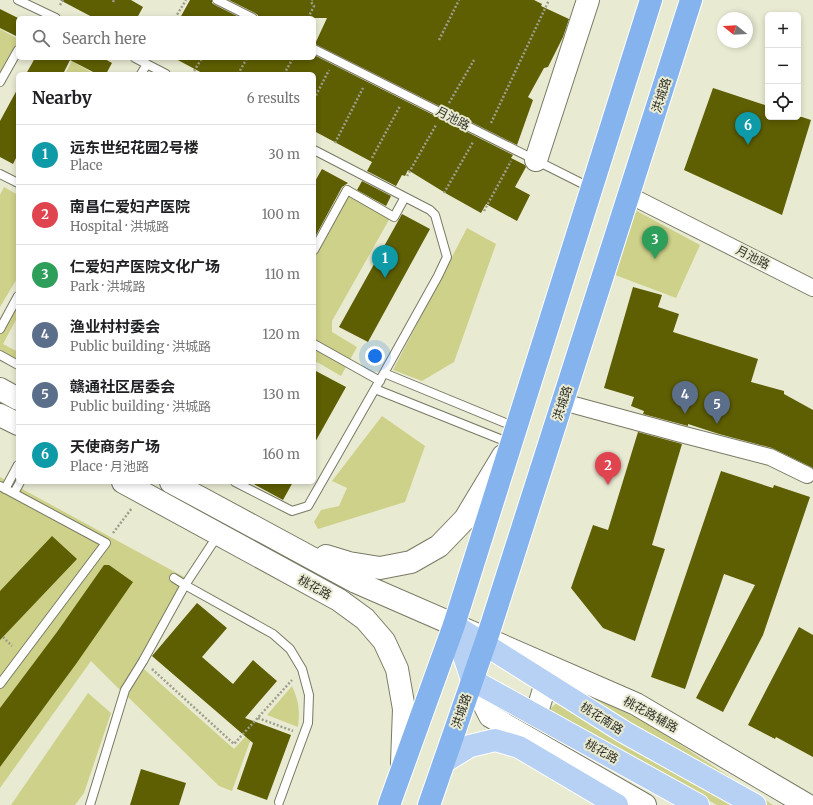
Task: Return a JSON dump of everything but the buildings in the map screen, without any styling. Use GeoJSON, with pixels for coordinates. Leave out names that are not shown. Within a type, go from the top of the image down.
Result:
{"type":"FeatureCollection","features":[{"type":"Feature","properties":{"kind":"highway"},"geometry":{"type":"LineString","coordinates":[[389,805],[454,625],[651,0]]}},
{"type":"Feature","properties":{"kind":"highway","name":"洪城路"},"geometry":{"type":"LineString","coordinates":[[429,805],[486,641],[691,0]]}},
{"type":"Feature","properties":{"kind":"main road"},"geometry":{"type":"LineString","coordinates":[[527,156],[588,0]]}},
{"type":"Feature","properties":{"kind":"main road"},"geometry":{"type":"LineString","coordinates":[[0,389],[16,398]]}},
{"type":"Feature","properties":{"kind":"main road"},"geometry":{"type":"LineString","coordinates":[[0,415],[16,423]]}},
{"type":"Feature","properties":{"kind":"main road"},"geometry":{"type":"LineString","coordinates":[[288,545],[349,563],[380,568],[411,562],[439,546],[465,519],[514,435]]}},
{"type":"Feature","properties":{"kind":"main road","name":"桃花路"},"geometry":{"type":"LineString","coordinates":[[127,484],[340,600],[365,619],[384,641],[397,669],[404,708],[402,769]]}},
{"type":"Feature","properties":{"kind":"main road","name":"桃花路"},"geometry":{"type":"LineString","coordinates":[[176,484],[356,582],[454,625]]}},
{"type":"Feature","properties":{"kind":"main road"},"geometry":{"type":"LineString","coordinates":[[454,625],[472,680],[490,716],[645,805]]}},
{"type":"Feature","properties":{"kind":"main road","name":"桃花南路"},"geometry":{"type":"LineString","coordinates":[[454,625],[486,641],[546,683],[624,732],[754,805]]}},
{"type":"Feature","properties":{"kind":"main road","name":"桃花路辅路"},"geometry":{"type":"LineString","coordinates":[[486,641],[636,704],[807,805]]}},
{"type":"Feature","properties":{"kind":"main road","name":"桃花路"},"geometry":{"type":"LineString","coordinates":[[472,680],[698,805]]}},
{"type":"Feature","properties":{"kind":"main road"},"geometry":{"type":"LineString","coordinates":[[536,715],[546,683]]}},
{"type":"Feature","properties":{"kind":"main road"},"geometry":{"type":"LineString","coordinates":[[444,762],[470,746],[495,740],[519,747],[617,805]]}},
{"type":"Feature","properties":{"kind":"street","name":"月池路"},"geometry":{"type":"LineString","coordinates":[[629,194],[813,288]]}},
{"type":"Feature","properties":{"kind":"street"},"geometry":{"type":"LineString","coordinates":[[562,402],[770,457],[807,475]]}},
{"type":"Feature","properties":{"kind":"lane"},"geometry":{"type":"LineString","coordinates":[[18,0],[52,16]]}},
{"type":"Feature","properties":{"kind":"lane"},"geometry":{"type":"LineString","coordinates":[[217,0],[249,16]]}},
{"type":"Feature","properties":{"kind":"lane"},"geometry":{"type":"LineString","coordinates":[[38,16],[41,10]]}},
{"type":"Feature","properties":{"kind":"lane","name":"月池路"},"geometry":{"type":"LineString","coordinates":[[316,50],[591,188]]}},
{"type":"Feature","properties":{"kind":"lane"},"geometry":{"type":"LineString","coordinates":[[0,82],[16,54]]}},
{"type":"Feature","properties":{"kind":"lane"},"geometry":{"type":"LineString","coordinates":[[139,60],[162,72]]}},
{"type":"Feature","properties":{"kind":"lane"},"geometry":{"type":"LineString","coordinates":[[142,72],[147,64]]}},
{"type":"Feature","properties":{"kind":"lane"},"geometry":{"type":"LineString","coordinates":[[247,485],[292,512],[308,506],[378,385],[447,257],[435,215],[430,210],[316,151]]}},
{"type":"Feature","properties":{"kind":"lane"},"geometry":{"type":"LineString","coordinates":[[0,174],[16,182]]}},
{"type":"Feature","properties":{"kind":"lane"},"geometry":{"type":"LineString","coordinates":[[316,246],[347,190],[394,216],[405,197]]}},
{"type":"Feature","properties":{"kind":"lane"},"geometry":{"type":"LineString","coordinates":[[0,329],[16,300]]}},
{"type":"Feature","properties":{"kind":"lane"},"geometry":{"type":"LineString","coordinates":[[316,345],[378,385],[514,435]]}},
{"type":"Feature","properties":{"kind":"lane"},"geometry":{"type":"LineString","coordinates":[[0,355],[16,364]]}},
{"type":"Feature","properties":{"kind":"lane"},"geometry":{"type":"LineString","coordinates":[[384,373],[514,435]]}},
{"type":"Feature","properties":{"kind":"lane"},"geometry":{"type":"LineString","coordinates":[[0,684],[106,543],[3,487],[16,468]]}},
{"type":"Feature","properties":{"kind":"lane"},"geometry":{"type":"LineString","coordinates":[[14,493],[19,484]]}},
{"type":"Feature","properties":{"kind":"lane"},"geometry":{"type":"LineString","coordinates":[[90,805],[125,690],[143,661],[185,585],[218,534]]}},
{"type":"Feature","properties":{"kind":"lane"},"geometry":{"type":"LineString","coordinates":[[174,578],[273,634],[290,649],[302,669],[310,696],[308,723],[279,802]]}},
{"type":"Feature","properties":{"kind":"path"},"geometry":{"type":"LineString","coordinates":[[60,6],[63,0]]}},
{"type":"Feature","properties":{"kind":"path"},"geometry":{"type":"LineString","coordinates":[[176,16],[186,0]]}},
{"type":"Feature","properties":{"kind":"path"},"geometry":{"type":"LineString","coordinates":[[309,16],[314,6],[311,2],[312,0]]}},
{"type":"Feature","properties":{"kind":"path"},"geometry":{"type":"LineString","coordinates":[[439,40],[459,0]]}},
{"type":"Feature","properties":{"kind":"path"},"geometry":{"type":"LineString","coordinates":[[444,194],[482,133],[549,0]]}},
{"type":"Feature","properties":{"kind":"path"},"geometry":{"type":"LineString","coordinates":[[316,95],[335,59]]}},
{"type":"Feature","properties":{"kind":"path"},"geometry":{"type":"LineString","coordinates":[[194,71],[201,60]]}},
{"type":"Feature","properties":{"kind":"path"},"geometry":{"type":"LineString","coordinates":[[239,72],[246,60]]}},
{"type":"Feature","properties":{"kind":"path"},"geometry":{"type":"LineString","coordinates":[[285,72],[292,60]]}},
{"type":"Feature","properties":{"kind":"path"},"geometry":{"type":"LineString","coordinates":[[335,143],[369,76]]}},
{"type":"Feature","properties":{"kind":"path"},"geometry":{"type":"LineString","coordinates":[[372,158],[406,95]]}},
{"type":"Feature","properties":{"kind":"path"},"geometry":{"type":"LineString","coordinates":[[484,211],[514,157],[527,156]]}},
{"type":"Feature","properties":{"kind":"path"},"geometry":{"type":"LineString","coordinates":[[106,543],[143,493]]}},
{"type":"Feature","properties":{"kind":"path"},"geometry":{"type":"LineString","coordinates":[[143,661],[234,744],[302,669]]}},
{"type":"Feature","properties":{"kind":"path"},"geometry":{"type":"LineString","coordinates":[[258,718],[303,735]]}},
{"type":"Feature","properties":{"kind":"green space"},"geometry":{"type":"Polygon","coordinates":[[[0,29],[16,38],[16,46],[0,74],[0,29]]]}},
{"type":"Feature","properties":{"kind":"green space"},"geometry":{"type":"Polygon","coordinates":[[[72,61],[91,72],[66,72],[72,61]]]}},
{"type":"Feature","properties":{"kind":"green space"},"geometry":{"type":"Polygon","coordinates":[[[4,187],[16,194],[16,280],[0,307],[0,195],[4,187]]]}},
{"type":"Feature","properties":{"kind":"green space"},"geometry":{"type":"Polygon","coordinates":[[[347,193],[390,218],[332,321],[332,332],[357,347],[341,376],[316,363],[316,251],[347,193]]]}},
{"type":"Feature","properties":{"kind":"green space"},"geometry":{"type":"Polygon","coordinates":[[[635,210],[700,245],[676,298],[610,273],[635,210]]]}},
{"type":"Feature","properties":{"kind":"green space"},"geometry":{"type":"Polygon","coordinates":[[[467,228],[496,244],[454,362],[422,381],[393,370],[467,228]]]}},
{"type":"Feature","properties":{"kind":"green space"},"geometry":{"type":"Polygon","coordinates":[[[16,304],[16,320],[3,344],[16,351],[16,362],[0,353],[0,332],[16,304]]]}},
{"type":"Feature","properties":{"kind":"green space"},"geometry":{"type":"Polygon","coordinates":[[[382,416],[425,446],[405,502],[318,529],[314,522],[321,510],[339,506],[347,488],[332,481],[382,416]]]}},
{"type":"Feature","properties":{"kind":"green space"},"geometry":{"type":"Polygon","coordinates":[[[0,477],[186,578],[121,691],[91,661],[0,788],[0,477]]]}},
{"type":"Feature","properties":{"kind":"green space"},"geometry":{"type":"Polygon","coordinates":[[[144,669],[234,749],[256,725],[232,791],[219,786],[127,696],[144,669]]]}},
{"type":"Feature","properties":{"kind":"green space"},"geometry":{"type":"Polygon","coordinates":[[[292,686],[298,706],[298,727],[267,715],[292,686]]]}},
{"type":"Feature","properties":{"kind":"green space"},"geometry":{"type":"Polygon","coordinates":[[[88,693],[111,713],[84,793],[75,805],[11,805],[88,693]]]}},
{"type":"Feature","properties":{"kind":"green space"},"geometry":{"type":"Polygon","coordinates":[[[563,697],[591,697],[644,721],[773,805],[717,805],[548,711],[563,697]]]}},
{"type":"Feature","properties":{"kind":"place","name":"天使商务广场"},"geometry":{"type":"Point","coordinates":[748,145]}},
{"type":"Feature","properties":{"kind":"place","name":"仁爱妇产医院文化广场"},"geometry":{"type":"Point","coordinates":[655,259]}},
{"type":"Feature","properties":{"kind":"place","name":"远东世纪花园2号楼"},"geometry":{"type":"Point","coordinates":[385,278]}},
{"type":"Feature","properties":{"kind":"place","name":"渔业村村委会"},"geometry":{"type":"Point","coordinates":[685,414]}},
{"type":"Feature","properties":{"kind":"place","name":"赣通社区居委会"},"geometry":{"type":"Point","coordinates":[717,424]}},
{"type":"Feature","properties":{"kind":"place","name":"南昌仁爱妇产医院"},"geometry":{"type":"Point","coordinates":[608,485]}}]}
